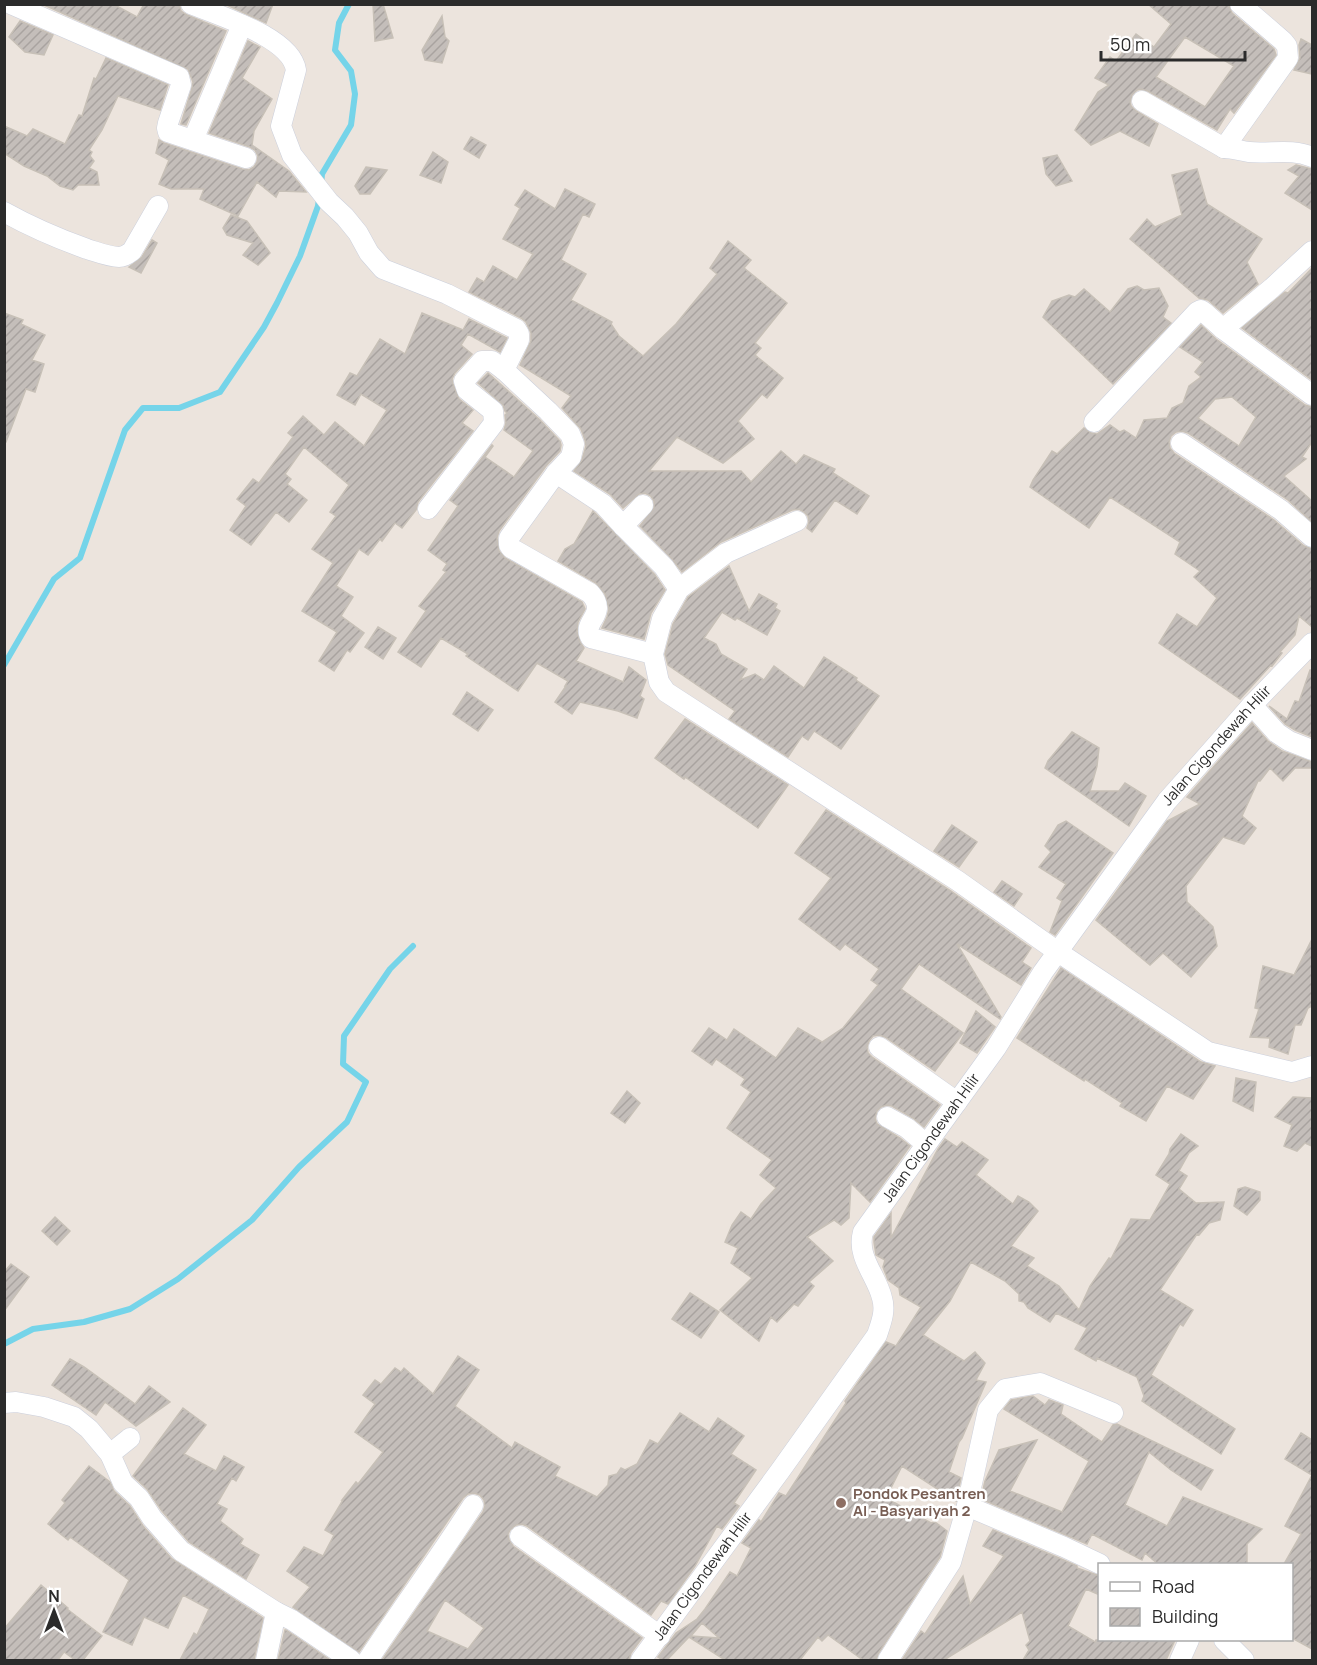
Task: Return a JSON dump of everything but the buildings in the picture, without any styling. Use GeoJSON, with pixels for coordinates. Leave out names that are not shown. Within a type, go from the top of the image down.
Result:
{"type":"FeatureCollection","features":[{"type":"Feature","properties":{"kind":"street"},"geometry":{"type":"LineString","coordinates":[[11,4],[179,77],[181,85],[167,128],[168,132],[246,158]]}},
{"type":"Feature","properties":{"kind":"street"},"geometry":{"type":"LineString","coordinates":[[1224,148],[1288,58],[1287,46],[1283,41],[1240,4]]}},
{"type":"Feature","properties":{"kind":"street"},"geometry":{"type":"LineString","coordinates":[[192,5],[273,40],[290,54],[295,62],[296,70],[281,126],[292,155],[329,202],[358,232],[369,252],[383,269],[447,294],[516,329],[519,339],[504,370]]}},
{"type":"Feature","properties":{"kind":"street"},"geometry":{"type":"LineString","coordinates":[[193,140],[242,25]]}},
{"type":"Feature","properties":{"kind":"street"},"geometry":{"type":"LineString","coordinates":[[1142,101],[1224,148],[1248,152],[1292,151],[1312,158]]}},
{"type":"Feature","properties":{"kind":"street"},"geometry":{"type":"LineString","coordinates":[[5,215],[67,242],[105,255],[119,257],[132,251],[158,207]]}},
{"type":"Feature","properties":{"kind":"street"},"geometry":{"type":"LineString","coordinates":[[1223,329],[1312,251]]}},
{"type":"Feature","properties":{"kind":"street"},"geometry":{"type":"LineString","coordinates":[[1094,422],[1201,310],[1312,395]]}},
{"type":"Feature","properties":{"kind":"street"},"geometry":{"type":"LineString","coordinates":[[428,509],[494,423],[493,411],[466,390],[464,381],[482,361],[492,361],[548,411],[570,434],[574,444],[573,451],[565,464],[556,472],[509,538],[509,545],[590,593],[598,604],[590,626],[591,638],[653,654]]}},
{"type":"Feature","properties":{"kind":"street"},"geometry":{"type":"LineString","coordinates":[[1181,443],[1281,510],[1312,537]]}},
{"type":"Feature","properties":{"kind":"street"},"geometry":{"type":"LineString","coordinates":[[556,472],[603,504],[664,567],[679,589]]}},
{"type":"Feature","properties":{"kind":"street"},"geometry":{"type":"LineString","coordinates":[[623,526],[643,505]]}},
{"type":"Feature","properties":{"kind":"street"},"geometry":{"type":"LineString","coordinates":[[797,521],[726,553],[679,589],[662,619],[653,654],[659,682],[666,692],[948,874],[1058,952],[1208,1052],[1292,1072],[1312,1066]]}},
{"type":"Feature","properties":{"kind":"street","name":"Jalan Cigondewah Hilir"},"geometry":{"type":"LineString","coordinates":[[641,1660],[877,1335],[883,1317],[883,1299],[865,1258],[861,1241],[863,1232],[996,1048],[1043,972],[1167,801],[1252,705],[1312,643]]}},
{"type":"Feature","properties":{"kind":"street"},"geometry":{"type":"LineString","coordinates":[[1252,705],[1277,733],[1289,741],[1312,750]]}},
{"type":"Feature","properties":{"kind":"street"},"geometry":{"type":"LineString","coordinates":[[879,1047],[957,1102]]}},
{"type":"Feature","properties":{"kind":"street"},"geometry":{"type":"LineString","coordinates":[[886,1117],[907,1128],[926,1144]]}},
{"type":"Feature","properties":{"kind":"street"},"geometry":{"type":"LineString","coordinates":[[888,1660],[951,1562],[967,1506],[988,1410],[1005,1389],[1040,1383],[1113,1413]]}},
{"type":"Feature","properties":{"kind":"street"},"geometry":{"type":"LineString","coordinates":[[4,1403],[16,1402],[44,1407],[74,1417],[110,1454],[123,1483],[139,1498],[152,1518],[181,1551],[292,1620],[351,1660]]}},
{"type":"Feature","properties":{"kind":"street"},"geometry":{"type":"LineString","coordinates":[[110,1454],[130,1438]]}},
{"type":"Feature","properties":{"kind":"street"},"geometry":{"type":"LineString","coordinates":[[368,1660],[473,1505]]}},
{"type":"Feature","properties":{"kind":"street"},"geometry":{"type":"LineString","coordinates":[[967,1506],[1098,1563]]}},
{"type":"Feature","properties":{"kind":"street"},"geometry":{"type":"LineString","coordinates":[[520,1536],[660,1635]]}},
{"type":"Feature","properties":{"kind":"street"},"geometry":{"type":"LineString","coordinates":[[266,1660],[276,1612]]}},
{"type":"Feature","properties":{"kind":"street"},"geometry":{"type":"LineString","coordinates":[[1180,1660],[1189,1641]]}},
{"type":"Feature","properties":{"kind":"street"},"geometry":{"type":"LineString","coordinates":[[1225,1641],[1244,1660]]}},
{"type":"Feature","properties":{"kind":"waterway"},"geometry":{"type":"LineString","coordinates":[[321,185],[322,174],[351,125],[355,94],[351,71],[335,50],[339,23],[349,4]]}},
{"type":"Feature","properties":{"kind":"waterway"},"geometry":{"type":"LineString","coordinates":[[4,665],[54,579],[80,558],[125,430],[143,408],[179,408],[220,392],[264,327],[277,303],[300,256],[319,198]]}},
{"type":"Feature","properties":{"kind":"waterway"},"geometry":{"type":"LineString","coordinates":[[4,1344],[33,1329],[84,1322],[130,1309],[178,1279],[252,1220],[299,1167],[347,1122],[366,1082],[343,1064],[344,1036],[390,969],[413,946]]}},
{"type":"Feature","properties":{"kind":"place","name":"Pondok Pesantren Al - Basyariyah 2"},"geometry":{"type":"Point","coordinates":[841,1503]}}]}
